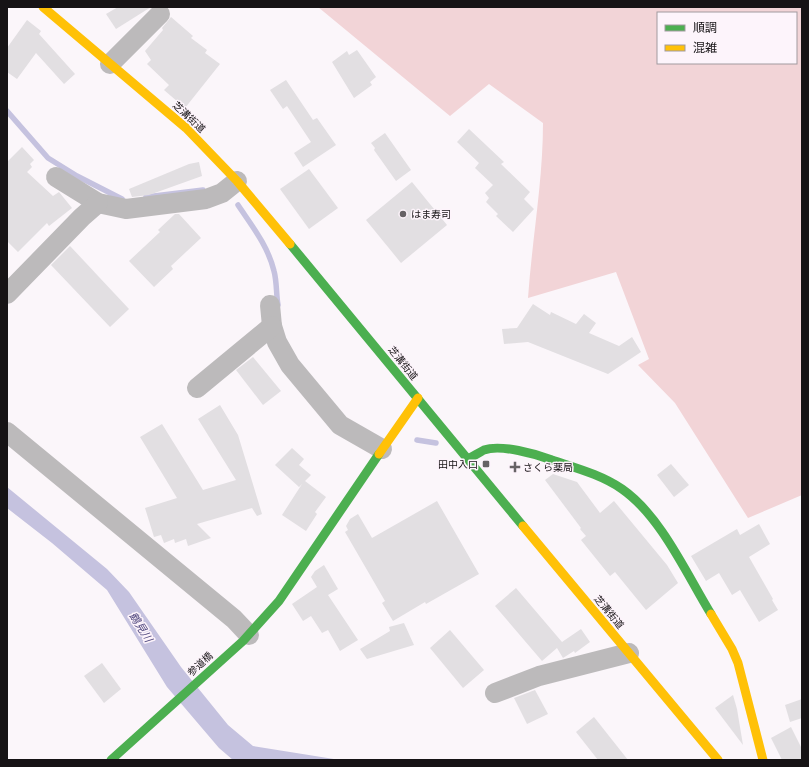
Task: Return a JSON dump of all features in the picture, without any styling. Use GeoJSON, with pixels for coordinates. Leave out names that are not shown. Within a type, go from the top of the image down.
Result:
{"type":"FeatureCollection","features":[{"type":"Feature","properties":{"kind":"main road","name":"芝溝街道"},"geometry":{"type":"LineString","coordinates":[[43,7],[186,128],[237,180],[718,760]]}},
{"type":"Feature","properties":{"kind":"main road","name":"参道橋"},"geometry":{"type":"LineString","coordinates":[[111,760],[246,638],[279,601],[418,398]]}},
{"type":"Feature","properties":{"kind":"main road"},"geometry":{"type":"LineString","coordinates":[[468,459],[485,450],[497,449],[536,454],[599,477],[622,489],[642,506],[658,527],[732,649],[738,663],[763,760]]}},
{"type":"Feature","properties":{"kind":"street"},"geometry":{"type":"LineString","coordinates":[[110,64],[160,14]]}},
{"type":"Feature","properties":{"kind":"street"},"geometry":{"type":"LineString","coordinates":[[56,177],[98,203],[126,209],[206,199],[222,193],[237,180]]}},
{"type":"Feature","properties":{"kind":"street"},"geometry":{"type":"LineString","coordinates":[[7,294],[76,222],[98,203]]}},
{"type":"Feature","properties":{"kind":"street"},"geometry":{"type":"LineString","coordinates":[[270,305],[272,326],[277,342],[290,365],[319,402],[340,425],[382,449]]}},
{"type":"Feature","properties":{"kind":"street"},"geometry":{"type":"LineString","coordinates":[[197,388],[272,326]]}},
{"type":"Feature","properties":{"kind":"street"},"geometry":{"type":"LineString","coordinates":[[7,432],[228,614],[246,638]]}},
{"type":"Feature","properties":{"kind":"street"},"geometry":{"type":"LineString","coordinates":[[495,693],[539,676],[629,653]]}},
{"type":"Feature","properties":{"kind":"shaded area"},"geometry":{"type":"Polygon","coordinates":[[[318,7],[802,7],[802,495],[748,518],[675,403],[638,365],[649,359],[616,272],[528,298],[543,145],[543,123],[489,84],[450,116],[318,7]]]}},
{"type":"Feature","properties":{"kind":"water","name":"鶴見川"},"geometry":{"type":"Polygon","coordinates":[[[7,487],[107,569],[129,592],[181,667],[228,725],[253,746],[340,760],[233,760],[219,748],[167,687],[107,590],[52,543],[7,508],[7,487]]]}},
{"type":"Feature","properties":{"kind":"building"},"geometry":{"type":"Polygon","coordinates":[[[118,7],[151,7],[116,29],[106,14],[118,7]]]}},
{"type":"Feature","properties":{"kind":"building"},"geometry":{"type":"Polygon","coordinates":[[[171,17],[193,36],[191,38],[207,50],[205,53],[220,64],[185,108],[164,90],[169,85],[147,64],[151,60],[145,51],[163,30],[162,28],[171,17]]]}},
{"type":"Feature","properties":{"kind":"building"},"geometry":{"type":"Polygon","coordinates":[[[27,20],[41,31],[39,34],[75,74],[64,84],[36,53],[17,79],[7,72],[7,48],[27,20]]]}},
{"type":"Feature","properties":{"kind":"building"},"geometry":{"type":"Polygon","coordinates":[[[357,50],[376,77],[370,82],[372,85],[354,98],[332,62],[347,51],[349,55],[357,50]]]}},
{"type":"Feature","properties":{"kind":"building"},"geometry":{"type":"Polygon","coordinates":[[[286,80],[313,120],[317,118],[336,145],[303,167],[294,153],[311,142],[287,106],[283,109],[270,90],[286,80]]]}},
{"type":"Feature","properties":{"kind":"building"},"geometry":{"type":"Polygon","coordinates":[[[469,129],[504,162],[501,164],[530,192],[524,199],[534,209],[513,232],[496,216],[498,214],[486,202],[489,198],[485,193],[493,185],[475,168],[479,163],[457,142],[469,129]]]}},
{"type":"Feature","properties":{"kind":"building"},"geometry":{"type":"Polygon","coordinates":[[[385,133],[411,170],[396,181],[374,150],[375,148],[371,143],[385,133]]]}},
{"type":"Feature","properties":{"kind":"building"},"geometry":{"type":"Polygon","coordinates":[[[22,147],[34,160],[30,164],[32,167],[27,172],[53,196],[59,192],[72,208],[49,226],[47,223],[18,252],[7,241],[7,162],[22,147]]]}},
{"type":"Feature","properties":{"kind":"building"},"geometry":{"type":"Polygon","coordinates":[[[199,162],[202,176],[149,195],[132,197],[129,189],[189,164],[199,162]]]}},
{"type":"Feature","properties":{"kind":"building"},"geometry":{"type":"Polygon","coordinates":[[[309,169],[338,208],[309,229],[280,189],[309,169]]]}},
{"type":"Feature","properties":{"kind":"building"},"geometry":{"type":"Polygon","coordinates":[[[412,182],[447,225],[401,263],[366,220],[412,182]]]}},
{"type":"Feature","properties":{"kind":"building"},"geometry":{"type":"Polygon","coordinates":[[[175,214],[179,214],[201,238],[171,266],[173,269],[154,287],[129,261],[160,232],[158,230],[175,214]]]}},
{"type":"Feature","properties":{"kind":"building"},"geometry":{"type":"Polygon","coordinates":[[[70,246],[129,309],[110,327],[51,265],[70,246]]]}},
{"type":"Feature","properties":{"kind":"building"},"geometry":{"type":"Polygon","coordinates":[[[533,304],[550,315],[551,312],[576,324],[584,314],[596,323],[589,333],[619,346],[632,337],[641,352],[608,374],[528,342],[504,344],[502,329],[517,328],[533,304]]]}},
{"type":"Feature","properties":{"kind":"building"},"geometry":{"type":"Polygon","coordinates":[[[253,357],[281,391],[263,405],[236,370],[253,357]]]}},
{"type":"Feature","properties":{"kind":"building"},"geometry":{"type":"Polygon","coordinates":[[[220,405],[238,435],[262,514],[257,516],[252,508],[197,524],[211,538],[188,546],[186,539],[175,543],[174,539],[164,543],[161,535],[154,537],[145,508],[177,498],[140,437],[162,424],[203,490],[236,480],[198,419],[220,405]]]}},
{"type":"Feature","properties":{"kind":"building"},"geometry":{"type":"Polygon","coordinates":[[[292,448],[304,459],[299,465],[311,475],[305,481],[326,497],[315,512],[317,514],[306,531],[282,515],[302,484],[299,487],[275,465],[292,448]]]}},
{"type":"Feature","properties":{"kind":"building"},"geometry":{"type":"Polygon","coordinates":[[[671,464],[689,485],[674,497],[657,475],[671,464]]]}},
{"type":"Feature","properties":{"kind":"building"},"geometry":{"type":"Polygon","coordinates":[[[553,474],[577,482],[600,513],[614,501],[667,565],[678,583],[646,610],[615,572],[610,576],[581,540],[586,536],[545,480],[553,474]]]}},
{"type":"Feature","properties":{"kind":"building"},"geometry":{"type":"Polygon","coordinates":[[[437,501],[479,574],[426,604],[425,602],[393,621],[382,603],[385,601],[345,532],[348,530],[346,526],[350,519],[358,514],[372,538],[437,501]]]}},
{"type":"Feature","properties":{"kind":"building"},"geometry":{"type":"Polygon","coordinates":[[[759,524],[770,544],[749,557],[778,610],[759,622],[740,590],[732,595],[719,573],[706,581],[691,556],[737,529],[740,535],[759,524]]]}},
{"type":"Feature","properties":{"kind":"building"},"geometry":{"type":"Polygon","coordinates":[[[324,565],[338,589],[328,595],[358,640],[340,651],[328,630],[322,633],[311,616],[303,621],[292,604],[317,587],[311,577],[315,571],[324,565]]]}},
{"type":"Feature","properties":{"kind":"building"},"geometry":{"type":"Polygon","coordinates":[[[516,588],[562,642],[581,629],[590,642],[575,653],[574,651],[563,658],[557,648],[542,661],[495,606],[516,588]]]}},
{"type":"Feature","properties":{"kind":"building"},"geometry":{"type":"Polygon","coordinates":[[[404,623],[414,645],[367,659],[360,649],[390,631],[389,627],[404,623]]]}},
{"type":"Feature","properties":{"kind":"building"},"geometry":{"type":"Polygon","coordinates":[[[450,630],[484,670],[463,688],[430,648],[450,630]]]}},
{"type":"Feature","properties":{"kind":"building"},"geometry":{"type":"Polygon","coordinates":[[[102,663],[121,689],[104,703],[84,676],[102,663]]]}},
{"type":"Feature","properties":{"kind":"building"},"geometry":{"type":"Polygon","coordinates":[[[535,690],[548,714],[527,724],[514,698],[535,690]]]}},
{"type":"Feature","properties":{"kind":"building"},"geometry":{"type":"Polygon","coordinates":[[[733,695],[737,709],[743,745],[715,708],[733,695]]]}},
{"type":"Feature","properties":{"kind":"building"},"geometry":{"type":"Polygon","coordinates":[[[802,699],[802,718],[790,722],[785,705],[802,699]]]}},
{"type":"Feature","properties":{"kind":"building"},"geometry":{"type":"Polygon","coordinates":[[[594,717],[628,760],[598,760],[576,732],[594,717]]]}},
{"type":"Feature","properties":{"kind":"building"},"geometry":{"type":"Polygon","coordinates":[[[791,727],[802,749],[802,760],[782,760],[771,738],[791,727]]]}},
{"type":"Feature","properties":{"kind":"waterway"},"geometry":{"type":"LineString","coordinates":[[7,111],[48,158],[77,176],[122,199]]}},
{"type":"Feature","properties":{"kind":"waterway"},"geometry":{"type":"LineString","coordinates":[[146,197],[203,190]]}},
{"type":"Feature","properties":{"kind":"waterway"},"geometry":{"type":"LineString","coordinates":[[238,205],[259,236],[268,253],[275,275],[278,305]]}},
{"type":"Feature","properties":{"kind":"waterway"},"geometry":{"type":"LineString","coordinates":[[417,440],[436,443]]}},
{"type":"Feature","properties":{"kind":"traffic: fast"},"geometry":{"type":"LineString","coordinates":[[290,244],[523,526]]}},
{"type":"Feature","properties":{"kind":"traffic: fast"},"geometry":{"type":"LineString","coordinates":[[468,459],[484,450],[491,448],[518,450],[588,472],[622,489],[649,514],[661,530],[683,564],[711,614]]}},
{"type":"Feature","properties":{"kind":"traffic: fast"},"geometry":{"type":"LineString","coordinates":[[111,760],[243,641],[279,601],[379,454]]}},
{"type":"Feature","properties":{"kind":"traffic: slow"},"geometry":{"type":"LineString","coordinates":[[43,7],[186,128],[237,181],[290,244]]}},
{"type":"Feature","properties":{"kind":"traffic: slow"},"geometry":{"type":"LineString","coordinates":[[379,454],[418,398]]}},
{"type":"Feature","properties":{"kind":"traffic: slow"},"geometry":{"type":"LineString","coordinates":[[523,526],[718,760]]}},
{"type":"Feature","properties":{"kind":"traffic: slow"},"geometry":{"type":"LineString","coordinates":[[711,614],[732,649],[738,663],[763,760]]}},
{"type":"Feature","properties":{"kind":"place","name":"はま寿司"},"geometry":{"type":"Point","coordinates":[403,214]}},
{"type":"Feature","properties":{"kind":"place","name":"田中入口"},"geometry":{"type":"Point","coordinates":[486,464]}},
{"type":"Feature","properties":{"kind":"place","name":"さくら薬局"},"geometry":{"type":"Point","coordinates":[515,467]}}]}
